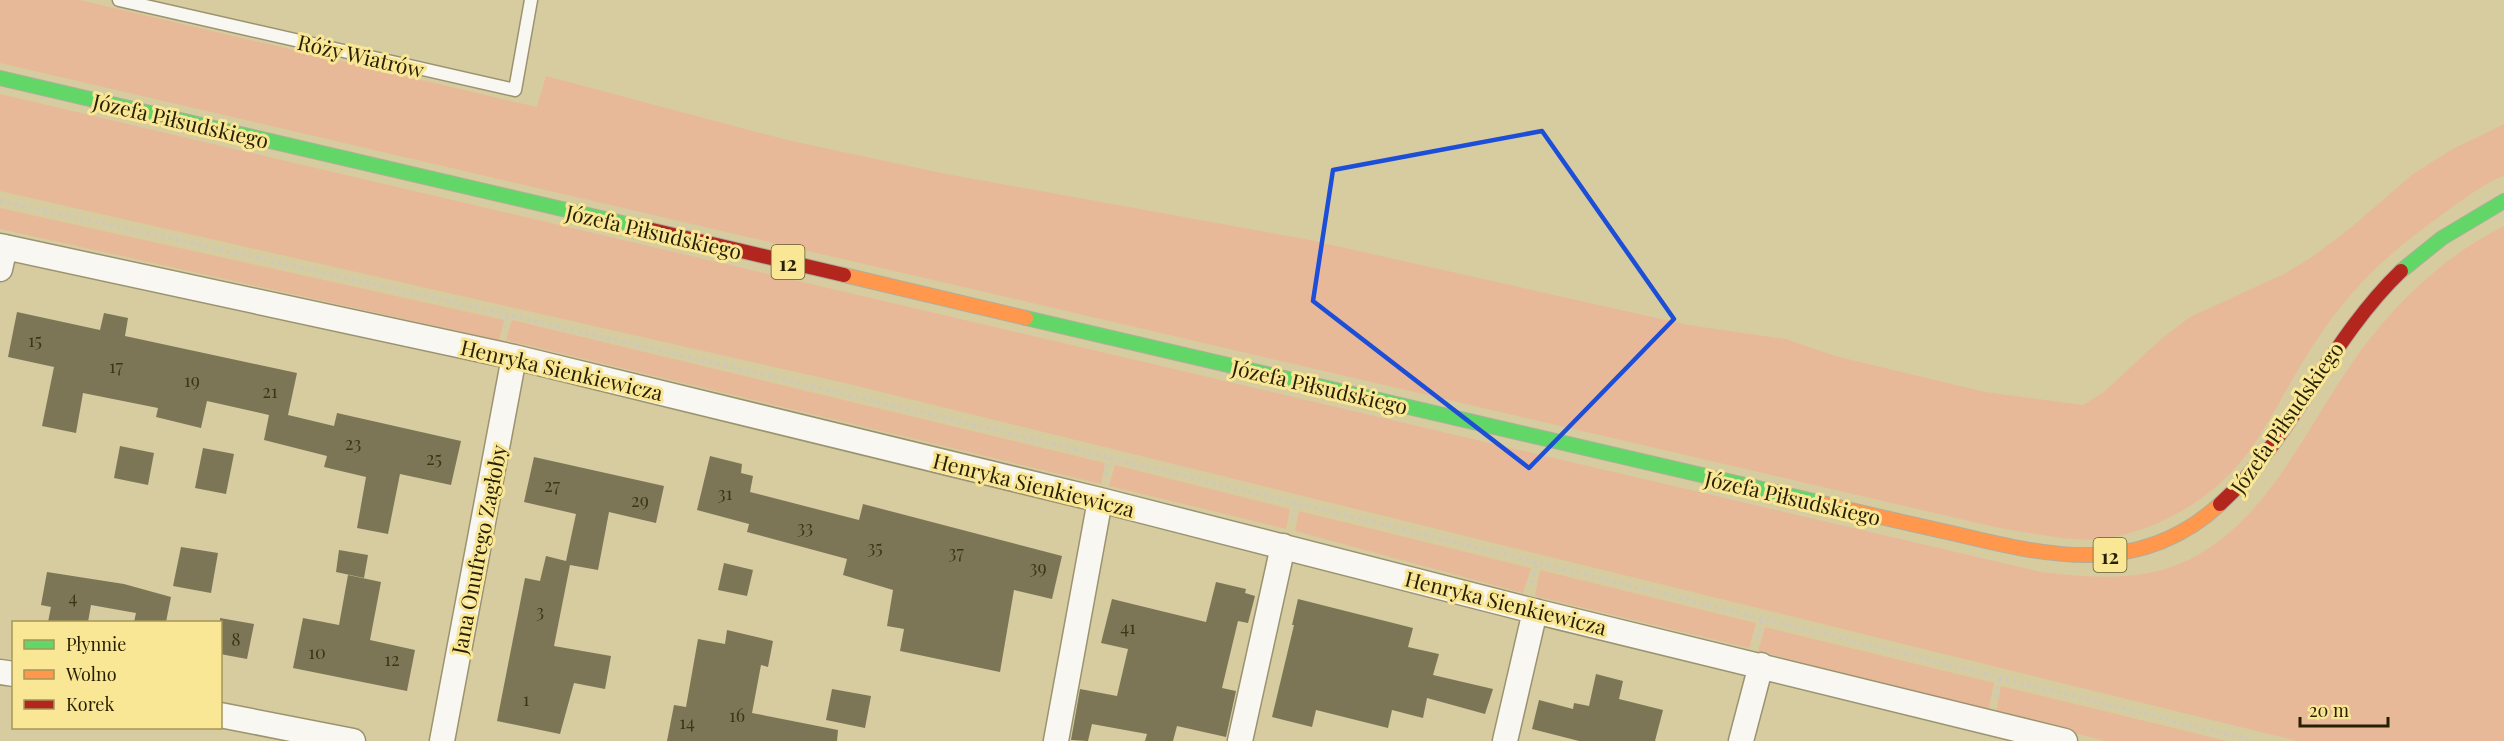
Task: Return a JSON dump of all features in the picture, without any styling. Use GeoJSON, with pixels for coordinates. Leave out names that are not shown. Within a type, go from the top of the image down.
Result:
{"type":"FeatureCollection","features":[{"type":"Feature","properties":{"kind":"main road","name":"Józefa Piłsudskiego"},"geometry":{"type":"LineString","coordinates":[[0,78],[1976,540],[2070,556],[2130,553],[2183,535],[2205,520],[2245,482],[2330,354],[2380,291],[2445,234],[2504,201]]}},
{"type":"Feature","properties":{"kind":"street","name":"Henryka Sienkiewicza"},"geometry":{"type":"LineString","coordinates":[[2,254],[514,357],[1761,665],[1997,733],[2065,741]]}},
{"type":"Feature","properties":{"kind":"street","name":"Jana Onufrego Zagłoby"},"geometry":{"type":"LineString","coordinates":[[442,741],[514,357]]}},
{"type":"Feature","properties":{"kind":"street"},"geometry":{"type":"LineString","coordinates":[[1056,741],[1100,500]]}},
{"type":"Feature","properties":{"kind":"street"},"geometry":{"type":"LineString","coordinates":[[1240,741],[1283,546]]}},
{"type":"Feature","properties":{"kind":"street"},"geometry":{"type":"LineString","coordinates":[[1505,741],[1535,611]]}},
{"type":"Feature","properties":{"kind":"street"},"geometry":{"type":"LineString","coordinates":[[1741,741],[1761,665]]}},
{"type":"Feature","properties":{"kind":"street"},"geometry":{"type":"LineString","coordinates":[[222,715],[353,741]]}},
{"type":"Feature","properties":{"kind":"lane","name":"Róży Wiatrów"},"geometry":{"type":"LineString","coordinates":[[119,0],[515,90],[531,0]]}},
{"type":"Feature","properties":{"kind":"path"},"geometry":{"type":"LineString","coordinates":[[0,201],[319,270],[804,383],[2236,739],[2254,741]]}},
{"type":"Feature","properties":{"kind":"highlighted area"},"geometry":{"type":"Polygon","coordinates":[[[1542,131],[1674,319],[1529,468],[1313,301],[1333,170],[1542,131]]]}},
{"type":"Feature","properties":{"kind":"shaded area"},"geometry":{"type":"Polygon","coordinates":[[[0,0],[80,0],[537,107],[546,76],[787,140],[941,173],[1305,239],[1688,325],[1786,339],[1835,356],[1985,392],[2083,405],[2104,392],[2161,339],[2190,317],[2284,274],[2312,257],[2348,230],[2413,174],[2451,150],[2504,124],[2504,176],[2457,204],[2415,235],[2369,275],[2343,304],[2318,338],[2246,455],[2212,490],[2172,516],[2149,526],[2102,539],[2079,540],[1999,528],[0,63],[0,0]]]}},
{"type":"Feature","properties":{"kind":"shaded area"},"geometry":{"type":"Polygon","coordinates":[[[0,94],[2041,572],[2111,577],[2145,574],[2179,564],[2208,549],[2233,529],[2276,481],[2346,372],[2396,308],[2457,254],[2504,226],[2504,741],[2297,741],[849,384],[0,191],[0,94]]]}},
{"type":"Feature","properties":{"kind":"shaded area"},"geometry":{"type":"Polygon","coordinates":[[[0,208],[504,320],[499,340],[0,229],[0,208]]]}},
{"type":"Feature","properties":{"kind":"shaded area"},"geometry":{"type":"Polygon","coordinates":[[[512,320],[1105,463],[1101,484],[506,340],[512,320]]]}},
{"type":"Feature","properties":{"kind":"shaded area"},"geometry":{"type":"Polygon","coordinates":[[[1115,465],[1290,509],[1286,529],[1109,486],[1115,465]]]}},
{"type":"Feature","properties":{"kind":"shaded area"},"geometry":{"type":"Polygon","coordinates":[[[1299,511],[1531,568],[1523,593],[1295,531],[1299,511]]]}},
{"type":"Feature","properties":{"kind":"shaded area"},"geometry":{"type":"Polygon","coordinates":[[[1540,570],[1756,623],[1749,648],[1535,596],[1540,570]]]}},
{"type":"Feature","properties":{"kind":"shaded area"},"geometry":{"type":"Polygon","coordinates":[[[1765,627],[1994,683],[1988,711],[1758,651],[1765,627]]]}},
{"type":"Feature","properties":{"kind":"shaded area"},"geometry":{"type":"Polygon","coordinates":[[[2001,686],[2227,741],[2105,741],[1996,713],[2001,686]]]}},
{"type":"Feature","properties":{"kind":"building"},"geometry":{"type":"Polygon","coordinates":[[[17,312],[100,330],[104,313],[128,318],[125,336],[297,373],[288,415],[334,426],[337,413],[461,441],[451,485],[400,474],[388,534],[357,528],[366,477],[324,467],[327,456],[264,440],[269,415],[207,401],[201,428],[156,417],[158,408],[83,393],[76,433],[42,426],[54,367],[8,357],[17,312]]]}},
{"type":"Feature","properties":{"kind":"building"},"geometry":{"type":"Polygon","coordinates":[[[120,446],[154,453],[148,485],[114,478],[120,446]]]}},
{"type":"Feature","properties":{"kind":"building"},"geometry":{"type":"Polygon","coordinates":[[[203,448],[234,454],[226,494],[195,488],[203,448]]]}},
{"type":"Feature","properties":{"kind":"building"},"geometry":{"type":"Polygon","coordinates":[[[710,456],[742,464],[741,473],[753,476],[750,492],[859,520],[863,504],[1062,556],[1052,599],[1014,590],[1000,672],[900,651],[904,629],[887,626],[893,590],[843,575],[847,559],[747,532],[749,524],[697,510],[710,456]]]}},
{"type":"Feature","properties":{"kind":"building"},"geometry":{"type":"Polygon","coordinates":[[[534,457],[664,486],[656,523],[609,512],[598,570],[570,565],[554,646],[611,656],[605,689],[574,683],[560,734],[497,721],[525,578],[540,581],[546,556],[566,561],[576,514],[524,502],[534,457]]]}},
{"type":"Feature","properties":{"kind":"building"},"geometry":{"type":"Polygon","coordinates":[[[181,547],[218,553],[211,593],[173,586],[181,547]]]}},
{"type":"Feature","properties":{"kind":"building"},"geometry":{"type":"Polygon","coordinates":[[[339,550],[368,555],[364,578],[336,572],[339,550]]]}},
{"type":"Feature","properties":{"kind":"building"},"geometry":{"type":"Polygon","coordinates":[[[724,563],[753,570],[747,596],[718,590],[724,563]]]}},
{"type":"Feature","properties":{"kind":"building"},"geometry":{"type":"Polygon","coordinates":[[[47,572],[124,584],[171,597],[166,621],[134,621],[136,613],[91,605],[88,621],[48,621],[51,607],[41,605],[47,572]]]}},
{"type":"Feature","properties":{"kind":"building"},"geometry":{"type":"Polygon","coordinates":[[[348,575],[381,582],[370,640],[415,650],[407,691],[293,668],[303,618],[339,625],[348,575]]]}},
{"type":"Feature","properties":{"kind":"building"},"geometry":{"type":"Polygon","coordinates":[[[1216,582],[1246,589],[1245,593],[1255,596],[1248,623],[1238,621],[1222,688],[1236,691],[1226,737],[1177,726],[1173,741],[1145,741],[1147,734],[1092,724],[1088,741],[1071,740],[1080,689],[1117,696],[1128,649],[1101,643],[1112,599],[1206,622],[1216,582]]]}},
{"type":"Feature","properties":{"kind":"building"},"geometry":{"type":"Polygon","coordinates":[[[1298,599],[1413,628],[1408,647],[1439,654],[1433,675],[1493,689],[1485,714],[1427,698],[1423,718],[1392,710],[1388,728],[1316,710],[1312,727],[1272,717],[1298,599]]]}},
{"type":"Feature","properties":{"kind":"building"},"geometry":{"type":"Polygon","coordinates":[[[220,618],[254,624],[247,659],[222,654],[222,621],[220,618]]]}},
{"type":"Feature","properties":{"kind":"building"},"geometry":{"type":"Polygon","coordinates":[[[727,630],[773,641],[768,667],[761,665],[752,713],[838,730],[837,741],[667,741],[674,705],[686,707],[698,639],[725,644],[727,630]]]}},
{"type":"Feature","properties":{"kind":"building"},"geometry":{"type":"Polygon","coordinates":[[[1596,674],[1623,681],[1619,699],[1663,710],[1655,741],[1579,741],[1532,729],[1539,700],[1573,709],[1574,703],[1589,706],[1596,674]]]}},
{"type":"Feature","properties":{"kind":"building"},"geometry":{"type":"Polygon","coordinates":[[[832,689],[871,696],[865,728],[826,720],[832,689]]]}},
{"type":"Feature","properties":{"kind":"traffic: fast"},"geometry":{"type":"LineString","coordinates":[[0,78],[635,226]]}},
{"type":"Feature","properties":{"kind":"traffic: fast"},"geometry":{"type":"LineString","coordinates":[[2401,271],[2442,238],[2504,201]]}},
{"type":"Feature","properties":{"kind":"traffic: fast"},"geometry":{"type":"LineString","coordinates":[[1026,318],[1822,503]]}},
{"type":"Feature","properties":{"kind":"traffic: slow"},"geometry":{"type":"LineString","coordinates":[[844,275],[1026,318]]}},
{"type":"Feature","properties":{"kind":"traffic: slow"},"geometry":{"type":"LineString","coordinates":[[1822,503],[2026,549],[2060,554],[2094,555],[2127,552],[2159,543],[2190,527],[2220,504]]}},
{"type":"Feature","properties":{"kind":"traffic: jam"},"geometry":{"type":"LineString","coordinates":[[635,226],[844,275]]}},
{"type":"Feature","properties":{"kind":"traffic: jam"},"geometry":{"type":"LineString","coordinates":[[2220,504],[2269,450],[2352,328],[2375,298],[2401,271]]}}]}
